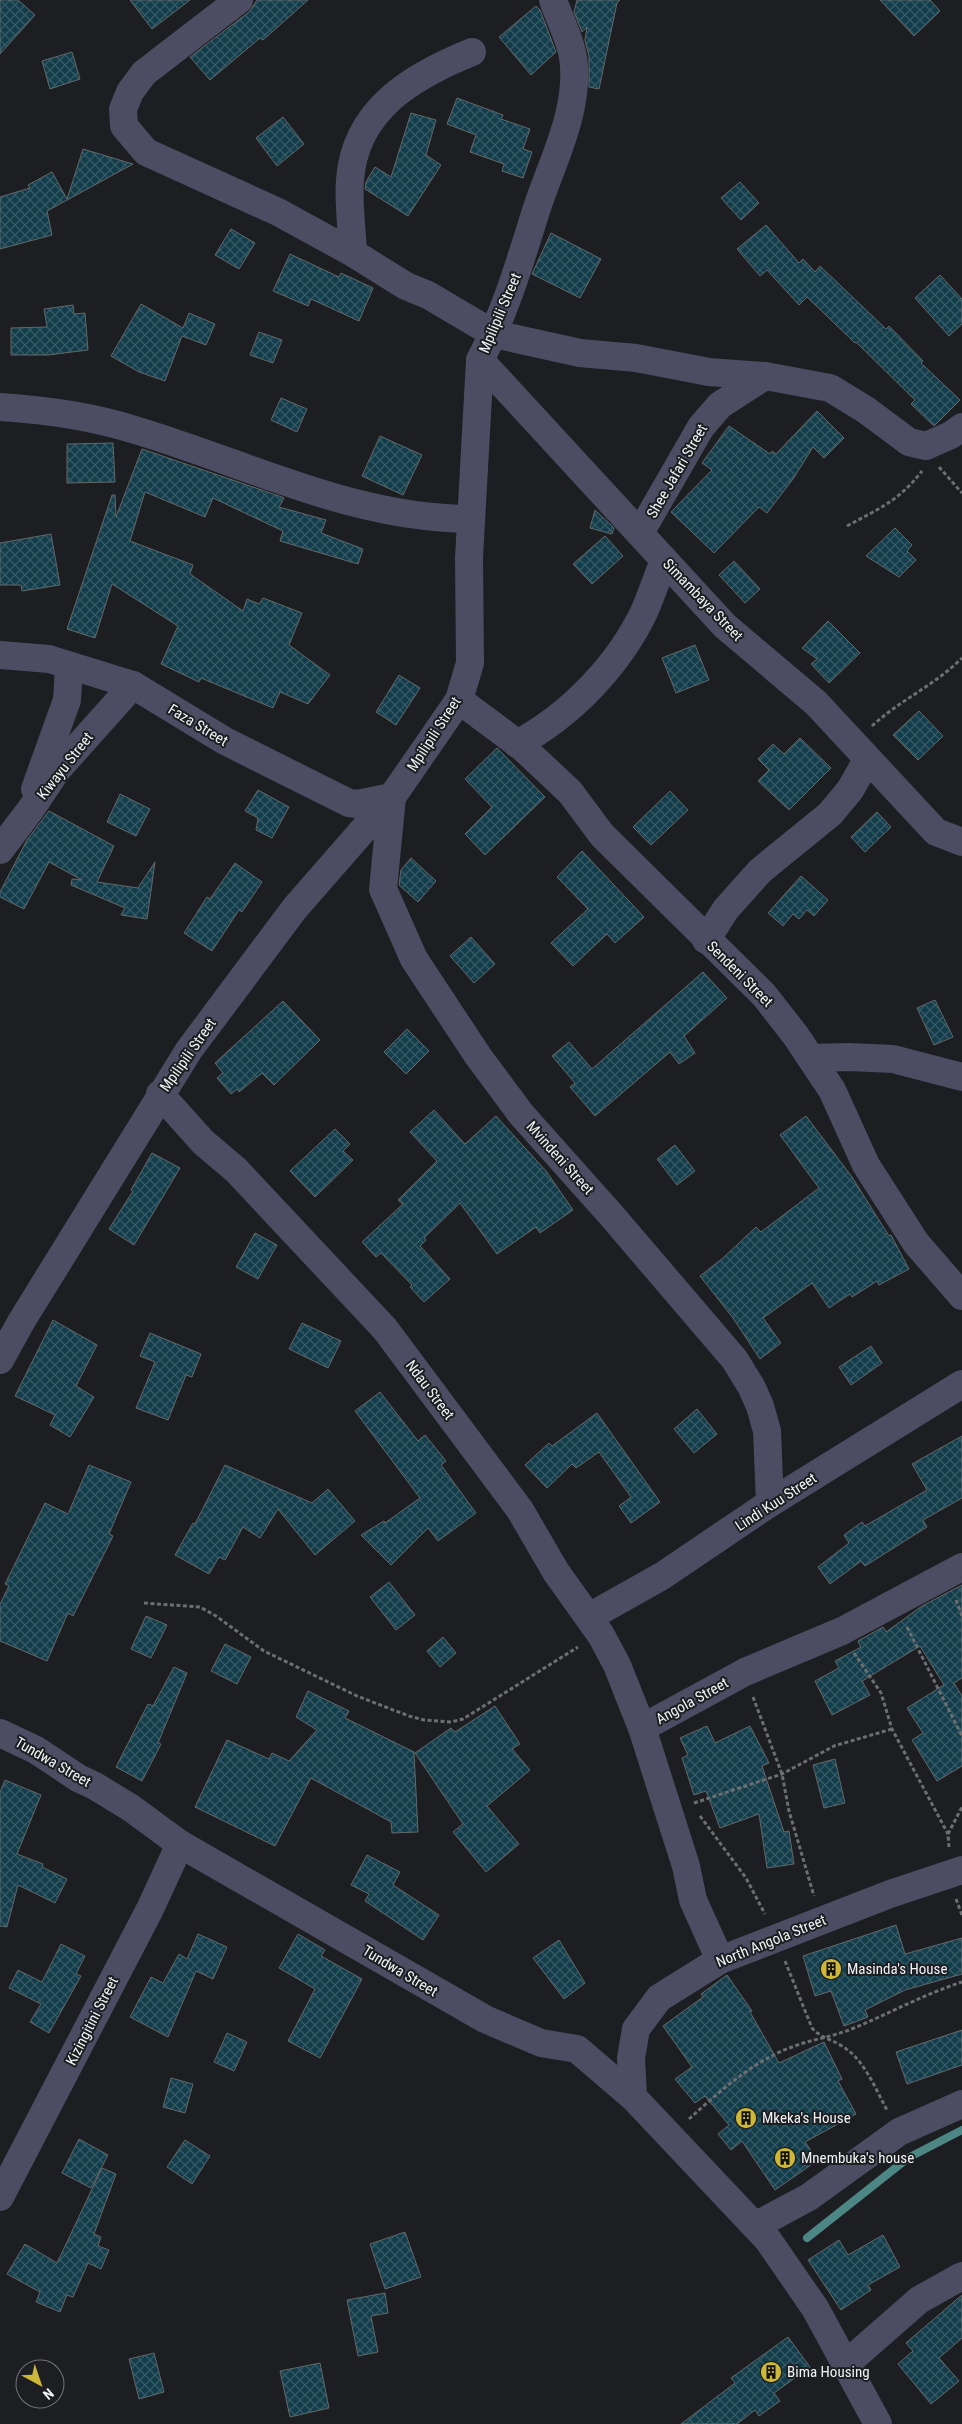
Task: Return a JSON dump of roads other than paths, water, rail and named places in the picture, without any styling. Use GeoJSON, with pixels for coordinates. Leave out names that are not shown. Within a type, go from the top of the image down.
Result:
{"type":"FeatureCollection","features":[{"type":"Feature","properties":{"kind":"street"},"geometry":{"type":"LineString","coordinates":[[239,0],[144,73],[130,92],[123,109],[124,126],[146,152],[278,212],[494,334],[580,353],[636,358],[709,372],[765,376],[830,388],[866,410],[909,442],[926,446],[951,436],[962,428]]}},
{"type":"Feature","properties":{"kind":"street","name":"Mpilipili Street"},"geometry":{"type":"LineString","coordinates":[[0,1360],[26,1313],[189,1050],[295,908],[392,797],[459,700],[470,663],[469,558],[480,360],[494,334],[516,279],[534,215],[572,105],[573,56],[553,0]]}},
{"type":"Feature","properties":{"kind":"street"},"geometry":{"type":"LineString","coordinates":[[353,253],[350,181],[354,152],[368,124],[407,83],[437,66],[472,52]]}},
{"type":"Feature","properties":{"kind":"street","name":"Simambaya Street"},"geometry":{"type":"LineString","coordinates":[[480,360],[725,626],[816,703],[936,832],[962,842]]}},
{"type":"Feature","properties":{"kind":"street","name":"Shee Jafari Street"},"geometry":{"type":"LineString","coordinates":[[640,533],[700,427],[720,405],[765,376]]}},
{"type":"Feature","properties":{"kind":"street"},"geometry":{"type":"LineString","coordinates":[[0,407],[51,410],[134,429],[308,490],[392,513],[438,519],[471,519]]}},
{"type":"Feature","properties":{"kind":"street"},"geometry":{"type":"LineString","coordinates":[[517,744],[536,734],[601,678],[623,647],[644,611],[664,560]]}},
{"type":"Feature","properties":{"kind":"street","name":"Faza Street"},"geometry":{"type":"LineString","coordinates":[[0,655],[49,659],[133,686],[225,742],[349,803],[357,804],[392,797]]}},
{"type":"Feature","properties":{"kind":"street"},"geometry":{"type":"LineString","coordinates":[[31,809],[43,764],[67,700],[69,666]]}},
{"type":"Feature","properties":{"kind":"street","name":"Kiwayu Street"},"geometry":{"type":"LineString","coordinates":[[0,850],[57,770],[133,686]]}},
{"type":"Feature","properties":{"kind":"street","name":"Sendeni Street"},"geometry":{"type":"LineString","coordinates":[[459,700],[517,744],[570,792],[602,835],[706,940],[764,995],[811,1058],[832,1090],[866,1165],[916,1243],[962,1296]]}},
{"type":"Feature","properties":{"kind":"street"},"geometry":{"type":"LineString","coordinates":[[706,940],[726,908],[760,871],[830,814],[850,790],[865,757]]}},
{"type":"Feature","properties":{"kind":"street","name":"Mvindeni Street"},"geometry":{"type":"LineString","coordinates":[[392,797],[383,889],[414,959],[478,1056],[521,1114],[612,1216],[735,1360],[756,1397],[767,1431],[770,1503]]}},
{"type":"Feature","properties":{"kind":"street"},"geometry":{"type":"LineString","coordinates":[[811,1058],[893,1059],[962,1077]]}},
{"type":"Feature","properties":{"kind":"street","name":"Ndau Street"},"geometry":{"type":"LineString","coordinates":[[160,1094],[203,1142],[236,1170],[385,1328],[520,1510],[541,1549],[595,1626],[617,1665],[642,1728]]}},
{"type":"Feature","properties":{"kind":"street","name":"Lindi Kuu Street"},"geometry":{"type":"LineString","coordinates":[[595,1626],[662,1576],[770,1503],[962,1384]]}},
{"type":"Feature","properties":{"kind":"street","name":"Angola Street"},"geometry":{"type":"LineString","coordinates":[[720,1960],[694,1900],[686,1866],[642,1728],[745,1672],[842,1631],[962,1567]]}},
{"type":"Feature","properties":{"kind":"street","name":"Tundwa Street"},"geometry":{"type":"LineString","coordinates":[[0,1733],[36,1750],[78,1778],[109,1795],[180,1844],[484,2020],[541,2043],[577,2049],[633,2096],[761,2233],[815,2308],[878,2424]]}},
{"type":"Feature","properties":{"kind":"street","name":"Kizingitini Street"},"geometry":{"type":"LineString","coordinates":[[0,2197],[150,1909],[180,1844]]}},
{"type":"Feature","properties":{"kind":"street","name":"North Angola Street"},"geometry":{"type":"LineString","coordinates":[[633,2096],[630,2058],[636,2029],[659,1998],[720,1960],[778,1940],[820,1920],[890,1894],[955,1873]]}},
{"type":"Feature","properties":{"kind":"street"},"geometry":{"type":"LineString","coordinates":[[761,2233],[899,2132],[962,2104]]}},
{"type":"Feature","properties":{"kind":"street"},"geometry":{"type":"LineString","coordinates":[[846,2364],[919,2300],[962,2276]]}},
{"type":"Feature","properties":{"kind":"waterway"},"geometry":{"type":"LineString","coordinates":[[807,2238],[908,2158],[962,2130]]}},
{"type":"Feature","properties":{"kind":"place","name":"Masinda's House"},"geometry":{"type":"Point","coordinates":[831,1969]}},
{"type":"Feature","properties":{"kind":"place","name":"Mkeka's House"},"geometry":{"type":"Point","coordinates":[746,2118]}},
{"type":"Feature","properties":{"kind":"place","name":"Mnembuka's house"},"geometry":{"type":"Point","coordinates":[785,2158]}},
{"type":"Feature","properties":{"kind":"place","name":"Bima Housing"},"geometry":{"type":"Point","coordinates":[771,2372]}}]}
